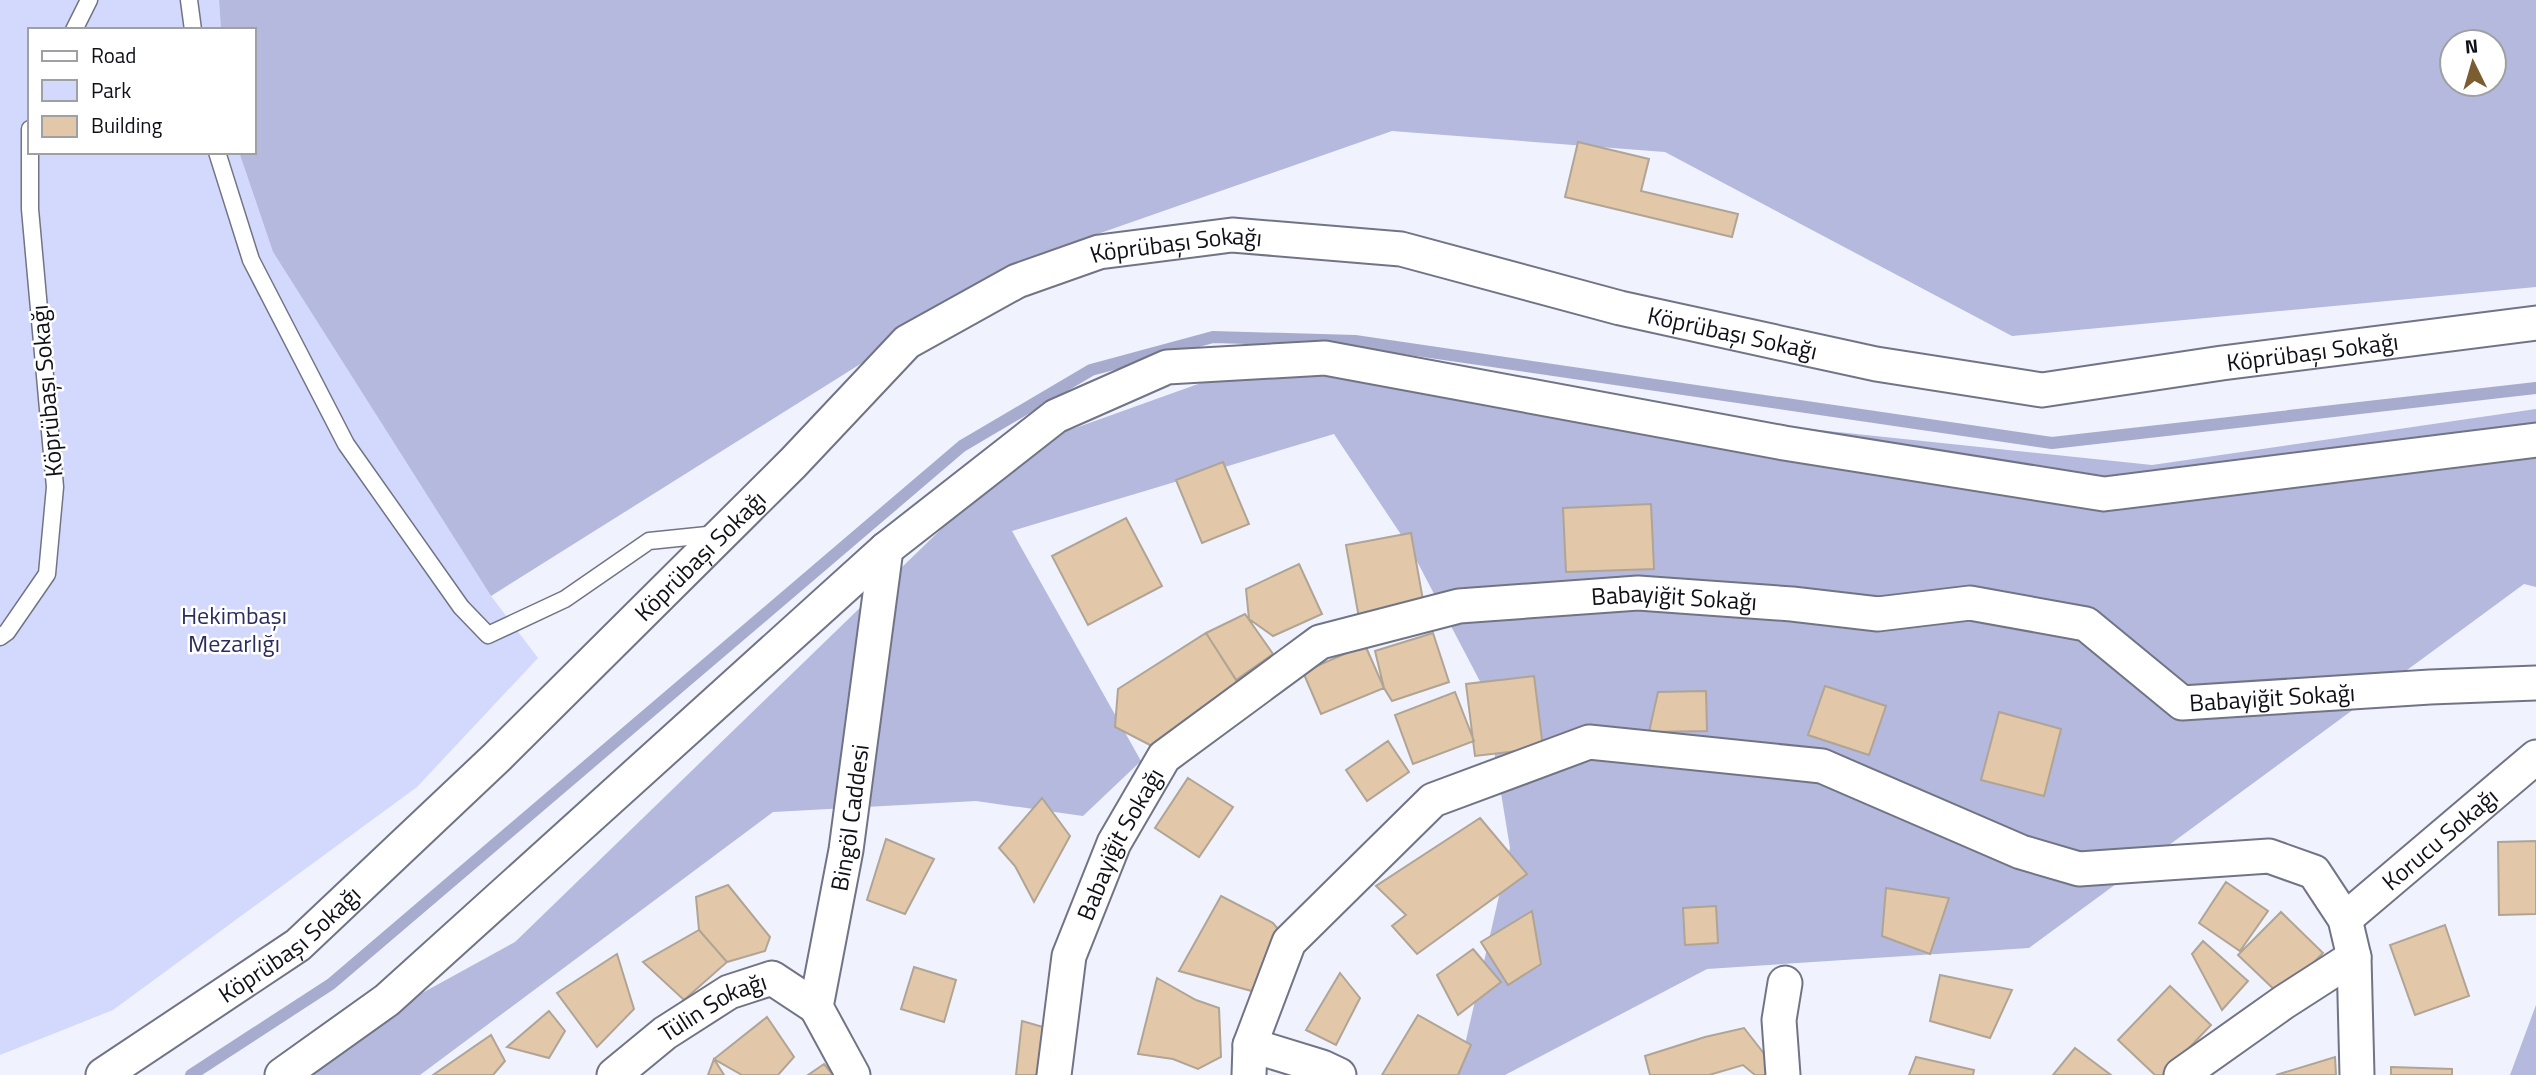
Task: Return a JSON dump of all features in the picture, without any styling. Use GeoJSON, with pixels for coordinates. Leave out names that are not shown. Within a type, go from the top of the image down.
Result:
{"type":"FeatureCollection","features":[{"type":"Feature","properties":{"kind":"street","name":"Köprübaşı Sokağı"},"geometry":{"type":"LineString","coordinates":[[103,1075],[298,945],[497,757],[793,463],[907,342],[1017,281],[1099,252],[1232,235],[1401,249],[1620,309],[1877,364],[2042,390],[2222,363],[2536,323]]}},
{"type":"Feature","properties":{"kind":"street"},"geometry":{"type":"LineString","coordinates":[[282,1075],[387,1000],[886,549],[1056,416],[1167,368],[1325,358],[1784,443],[2104,494],[2536,440]]}},
{"type":"Feature","properties":{"kind":"street","name":"Bingöl Caddesi"},"geometry":{"type":"LineString","coordinates":[[816,1007],[846,850],[886,549]]}},
{"type":"Feature","properties":{"kind":"street","name":"Babayiğit Sokağı"},"geometry":{"type":"LineString","coordinates":[[1054,1075],[1069,956],[1114,843],[1164,757],[1320,642],[1459,606],[1638,593],[1793,604],[1878,614],[1970,603],[2086,624],[2182,703],[2536,683]]}},
{"type":"Feature","properties":{"kind":"street"},"geometry":{"type":"LineString","coordinates":[[1339,1075],[1322,1066],[1250,1060],[1289,942],[1433,800],[1589,742],[1822,766],[2021,852],[2079,869],[2269,856],[2314,872],[2345,919],[2354,957],[2357,1075]]}},
{"type":"Feature","properties":{"kind":"street","name":"Korucu Sokağı"},"geometry":{"type":"LineString","coordinates":[[2345,919],[2536,757]]}},
{"type":"Feature","properties":{"kind":"street"},"geometry":{"type":"LineString","coordinates":[[2181,1075],[2284,1002],[2354,957]]}},
{"type":"Feature","properties":{"kind":"street","name":"Tülin Sokağı"},"geometry":{"type":"LineString","coordinates":[[614,1075],[666,1033],[729,992],[772,978],[816,1007]]}},
{"type":"Feature","properties":{"kind":"street"},"geometry":{"type":"LineString","coordinates":[[1783,1075],[1779,1020],[1785,983]]}},
{"type":"Feature","properties":{"kind":"street"},"geometry":{"type":"LineString","coordinates":[[816,1007],[853,1075]]}},
{"type":"Feature","properties":{"kind":"lane"},"geometry":{"type":"LineString","coordinates":[[75,28],[89,0]]}},
{"type":"Feature","properties":{"kind":"lane"},"geometry":{"type":"LineString","coordinates":[[189,0],[194,28]]}},
{"type":"Feature","properties":{"kind":"lane","name":"Köprübaşı Sokağı"},"geometry":{"type":"LineString","coordinates":[[0,637],[7,632],[47,574],[55,487],[30,209],[30,154]]}},
{"type":"Feature","properties":{"kind":"lane"},"geometry":{"type":"LineString","coordinates":[[218,154],[251,260],[346,444],[461,607],[488,635],[565,599],[649,541],[723,533]]}},
{"type":"Feature","properties":{"kind":"green space","name":"Hekimbaşı Mezarlığı"},"geometry":{"type":"Polygon","coordinates":[[[0,0],[219,0],[221,28],[28,28],[28,154],[240,154],[273,252],[491,596],[538,658],[417,787],[113,1010],[0,1055],[0,0]]]}},
{"type":"Feature","properties":{"kind":"shaded area"},"geometry":{"type":"Polygon","coordinates":[[[219,0],[2536,0],[2536,287],[2012,336],[1665,152],[1392,131],[1029,258],[491,596],[273,252],[240,154],[256,154],[256,28],[221,28],[219,0]]]}},
{"type":"Feature","properties":{"kind":"shaded area"},"geometry":{"type":"Polygon","coordinates":[[[1251,365],[1637,411],[2152,465],[2536,409],[2536,587],[2524,584],[2029,948],[1707,969],[1505,1075],[1458,1075],[1510,848],[1484,689],[1410,548],[1334,434],[1012,531],[1141,761],[1083,816],[976,801],[773,812],[420,1075],[273,1075],[515,942],[1028,445],[1251,365]]]}},
{"type":"Feature","properties":{"kind":"shaded area"},"geometry":{"type":"Polygon","coordinates":[[[2536,1005],[2536,1075],[2510,1075],[2536,1005]]]}},
{"type":"Feature","properties":{"kind":"building"},"geometry":{"type":"Polygon","coordinates":[[[1578,142],[1649,159],[1641,191],[1738,214],[1732,237],[1565,197],[1578,142]]]}},
{"type":"Feature","properties":{"kind":"building"},"geometry":{"type":"Polygon","coordinates":[[[1223,462],[1249,524],[1202,543],[1176,480],[1223,462]]]}},
{"type":"Feature","properties":{"kind":"building"},"geometry":{"type":"Polygon","coordinates":[[[1651,504],[1654,569],[1566,572],[1563,508],[1651,504]]]}},
{"type":"Feature","properties":{"kind":"building"},"geometry":{"type":"Polygon","coordinates":[[[1126,518],[1162,586],[1088,625],[1052,556],[1126,518]]]}},
{"type":"Feature","properties":{"kind":"building"},"geometry":{"type":"Polygon","coordinates":[[[1411,533],[1424,606],[1359,618],[1346,545],[1411,533]]]}},
{"type":"Feature","properties":{"kind":"building"},"geometry":{"type":"Polygon","coordinates":[[[1299,564],[1322,614],[1273,636],[1249,619],[1246,589],[1299,564]]]}},
{"type":"Feature","properties":{"kind":"building"},"geometry":{"type":"Polygon","coordinates":[[[1245,614],[1273,654],[1236,680],[1206,633],[1245,614]]]}},
{"type":"Feature","properties":{"kind":"building"},"geometry":{"type":"Polygon","coordinates":[[[1206,633],[1242,689],[1152,746],[1115,727],[1118,689],[1206,633]]]}},
{"type":"Feature","properties":{"kind":"building"},"geometry":{"type":"Polygon","coordinates":[[[1433,633],[1449,682],[1392,701],[1384,688],[1375,651],[1433,633]]]}},
{"type":"Feature","properties":{"kind":"building"},"geometry":{"type":"Polygon","coordinates":[[[1365,645],[1384,688],[1321,714],[1303,672],[1365,645]]]}},
{"type":"Feature","properties":{"kind":"building"},"geometry":{"type":"Polygon","coordinates":[[[1534,676],[1543,748],[1475,756],[1466,684],[1534,676]]]}},
{"type":"Feature","properties":{"kind":"building"},"geometry":{"type":"Polygon","coordinates":[[[1825,686],[1886,706],[1869,755],[1808,735],[1825,686]]]}},
{"type":"Feature","properties":{"kind":"building"},"geometry":{"type":"Polygon","coordinates":[[[1706,691],[1707,731],[1649,732],[1658,692],[1706,691]]]}},
{"type":"Feature","properties":{"kind":"building"},"geometry":{"type":"Polygon","coordinates":[[[1455,692],[1474,741],[1413,764],[1395,715],[1455,692]]]}},
{"type":"Feature","properties":{"kind":"building"},"geometry":{"type":"Polygon","coordinates":[[[1999,712],[2061,729],[2044,796],[1981,780],[1999,712]]]}},
{"type":"Feature","properties":{"kind":"building"},"geometry":{"type":"Polygon","coordinates":[[[1388,741],[1409,772],[1367,801],[1346,770],[1388,741]]]}},
{"type":"Feature","properties":{"kind":"building"},"geometry":{"type":"Polygon","coordinates":[[[1188,778],[1233,807],[1199,857],[1155,828],[1188,778]]]}},
{"type":"Feature","properties":{"kind":"building"},"geometry":{"type":"Polygon","coordinates":[[[1042,798],[1070,836],[1034,902],[1015,866],[999,848],[1042,798]]]}},
{"type":"Feature","properties":{"kind":"building"},"geometry":{"type":"Polygon","coordinates":[[[1480,818],[1527,874],[1417,954],[1392,926],[1406,915],[1376,886],[1480,818]]]}},
{"type":"Feature","properties":{"kind":"building"},"geometry":{"type":"Polygon","coordinates":[[[886,839],[934,859],[905,914],[867,900],[886,839]]]}},
{"type":"Feature","properties":{"kind":"building"},"geometry":{"type":"Polygon","coordinates":[[[2536,841],[2536,914],[2499,915],[2498,842],[2536,841]]]}},
{"type":"Feature","properties":{"kind":"building"},"geometry":{"type":"Polygon","coordinates":[[[2226,882],[2268,911],[2240,951],[2199,923],[2226,882]]]}},
{"type":"Feature","properties":{"kind":"building"},"geometry":{"type":"Polygon","coordinates":[[[728,885],[770,937],[765,951],[727,962],[699,930],[696,897],[728,885]]]}},
{"type":"Feature","properties":{"kind":"building"},"geometry":{"type":"Polygon","coordinates":[[[1886,888],[1949,898],[1930,954],[1882,936],[1886,888]]]}},
{"type":"Feature","properties":{"kind":"building"},"geometry":{"type":"Polygon","coordinates":[[[1221,896],[1273,923],[1289,942],[1259,993],[1179,971],[1221,896]]]}},
{"type":"Feature","properties":{"kind":"building"},"geometry":{"type":"Polygon","coordinates":[[[1716,906],[1718,943],[1685,945],[1683,908],[1716,906]]]}},
{"type":"Feature","properties":{"kind":"building"},"geometry":{"type":"Polygon","coordinates":[[[1532,911],[1541,964],[1508,985],[1481,942],[1532,911]]]}},
{"type":"Feature","properties":{"kind":"building"},"geometry":{"type":"Polygon","coordinates":[[[2281,912],[2323,953],[2281,996],[2238,955],[2281,912]]]}},
{"type":"Feature","properties":{"kind":"building"},"geometry":{"type":"Polygon","coordinates":[[[2445,925],[2469,996],[2415,1015],[2390,945],[2445,925]]]}},
{"type":"Feature","properties":{"kind":"building"},"geometry":{"type":"Polygon","coordinates":[[[699,930],[727,962],[684,1000],[643,962],[699,930]]]}},
{"type":"Feature","properties":{"kind":"building"},"geometry":{"type":"Polygon","coordinates":[[[2203,941],[2248,981],[2222,1010],[2192,954],[2203,941]]]}},
{"type":"Feature","properties":{"kind":"building"},"geometry":{"type":"Polygon","coordinates":[[[1473,949],[1501,982],[1458,1015],[1437,975],[1473,949]]]}},
{"type":"Feature","properties":{"kind":"building"},"geometry":{"type":"Polygon","coordinates":[[[617,954],[634,1009],[597,1047],[557,993],[617,954]]]}},
{"type":"Feature","properties":{"kind":"building"},"geometry":{"type":"Polygon","coordinates":[[[914,967],[956,980],[944,1022],[901,1009],[914,967]]]}},
{"type":"Feature","properties":{"kind":"building"},"geometry":{"type":"Polygon","coordinates":[[[1340,973],[1360,998],[1336,1045],[1306,1030],[1340,973]]]}},
{"type":"Feature","properties":{"kind":"building"},"geometry":{"type":"Polygon","coordinates":[[[1940,975],[2012,990],[1990,1038],[1930,1021],[1940,975]]]}},
{"type":"Feature","properties":{"kind":"building"},"geometry":{"type":"Polygon","coordinates":[[[1157,978],[1196,1000],[1219,1008],[1221,1057],[1198,1069],[1173,1059],[1138,1054],[1157,978]]]}},
{"type":"Feature","properties":{"kind":"building"},"geometry":{"type":"Polygon","coordinates":[[[2170,986],[2211,1025],[2163,1075],[2155,1075],[2118,1040],[2170,986]]]}},
{"type":"Feature","properties":{"kind":"building"},"geometry":{"type":"Polygon","coordinates":[[[549,1011],[565,1031],[549,1058],[507,1047],[549,1011]]]}},
{"type":"Feature","properties":{"kind":"building"},"geometry":{"type":"Polygon","coordinates":[[[1418,1015],[1471,1045],[1458,1075],[1382,1075],[1418,1015]]]}},
{"type":"Feature","properties":{"kind":"building"},"geometry":{"type":"Polygon","coordinates":[[[767,1017],[794,1057],[778,1075],[742,1075],[714,1059],[767,1017]]]}},
{"type":"Feature","properties":{"kind":"building"},"geometry":{"type":"Polygon","coordinates":[[[1022,1021],[1050,1029],[1051,1075],[1016,1075],[1022,1021]]]}},
{"type":"Feature","properties":{"kind":"building"},"geometry":{"type":"Polygon","coordinates":[[[1744,1028],[1769,1060],[1768,1075],[1755,1075],[1743,1065],[1709,1075],[1650,1075],[1645,1056],[1744,1028]]]}},
{"type":"Feature","properties":{"kind":"building"},"geometry":{"type":"Polygon","coordinates":[[[491,1035],[505,1061],[493,1075],[433,1075],[491,1035]]]}},
{"type":"Feature","properties":{"kind":"building"},"geometry":{"type":"Polygon","coordinates":[[[2075,1048],[2111,1075],[2053,1075],[2075,1048]]]}},
{"type":"Feature","properties":{"kind":"building"},"geometry":{"type":"Polygon","coordinates":[[[1916,1057],[1974,1070],[1973,1075],[1909,1075],[1916,1057]]]}},
{"type":"Feature","properties":{"kind":"building"},"geometry":{"type":"Polygon","coordinates":[[[2335,1057],[2336,1075],[2276,1075],[2335,1057]]]}},
{"type":"Feature","properties":{"kind":"building"},"geometry":{"type":"Polygon","coordinates":[[[714,1059],[724,1075],[708,1075],[714,1059]]]}},
{"type":"Feature","properties":{"kind":"building"},"geometry":{"type":"Polygon","coordinates":[[[824,1064],[833,1075],[808,1075],[824,1064]]]}},
{"type":"Feature","properties":{"kind":"building"},"geometry":{"type":"Polygon","coordinates":[[[2391,1067],[2452,1069],[2452,1075],[2391,1075],[2391,1067]]]}},
{"type":"Feature","properties":{"kind":"waterway"},"geometry":{"type":"LineString","coordinates":[[191,1075],[331,984],[962,446],[1091,370],[1213,337],[1355,341],[2052,443],[2536,388]]}}]}
